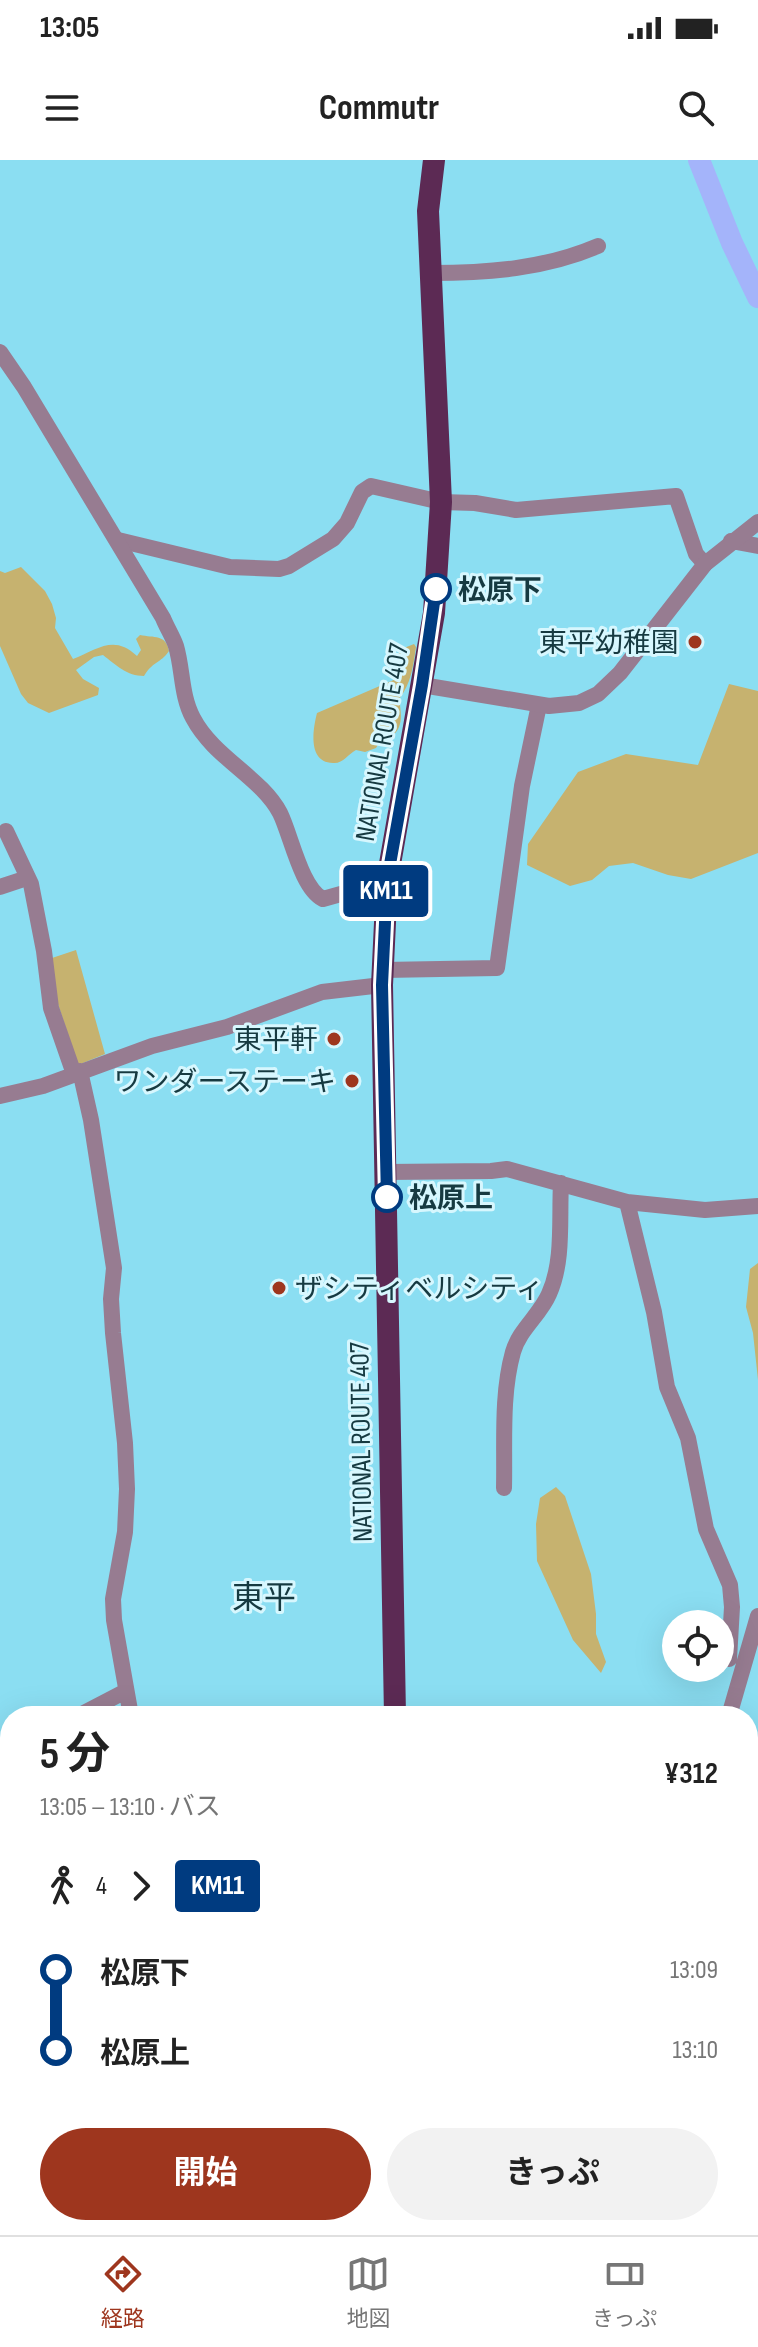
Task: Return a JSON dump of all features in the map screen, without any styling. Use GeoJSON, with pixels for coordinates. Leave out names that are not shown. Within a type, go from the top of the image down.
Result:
{"type":"FeatureCollection","features":[{"type":"Feature","properties":{"kind":"highway"},"geometry":{"type":"LineString","coordinates":[[419,160],[428,211]]}},
{"type":"Feature","properties":{"kind":"highway"},"geometry":{"type":"LineString","coordinates":[[428,211],[434,160]]}},
{"type":"Feature","properties":{"kind":"highway","name":"NATIONAL ROUTE 407"},"geometry":{"type":"LineString","coordinates":[[395,1706],[383,978],[387,881],[434,613],[441,502],[428,211]]}},
{"type":"Feature","properties":{"kind":"street"},"geometry":{"type":"LineString","coordinates":[[431,273],[481,273],[533,266],[571,257],[598,246]]}},
{"type":"Feature","properties":{"kind":"street"},"geometry":{"type":"LineString","coordinates":[[0,352],[163,618],[176,647],[187,704],[193,718],[218,752],[264,792],[278,810],[315,895],[323,899],[387,881]]}},
{"type":"Feature","properties":{"kind":"street"},"geometry":{"type":"LineString","coordinates":[[118,540],[230,567],[269,570],[289,566],[333,539],[347,523],[359,498],[367,488],[375,486],[441,502],[475,503],[516,510],[676,496],[696,554],[705,564]]}},
{"type":"Feature","properties":{"kind":"street"},"geometry":{"type":"LineString","coordinates":[[422,685],[539,705],[579,703],[598,694],[608,686],[705,564],[758,522]]}},
{"type":"Feature","properties":{"kind":"street"},"geometry":{"type":"LineString","coordinates":[[731,541],[758,546]]}},
{"type":"Feature","properties":{"kind":"street"},"geometry":{"type":"LineString","coordinates":[[0,1096],[43,1086],[152,1046],[227,1027],[322,992],[383,978],[497,968],[522,786],[539,705]]}},
{"type":"Feature","properties":{"kind":"street"},"geometry":{"type":"LineString","coordinates":[[6,831],[31,884],[51,1008],[77,1072],[91,1120],[114,1268],[111,1299],[127,1489],[125,1532],[113,1599],[129,1706]]}},
{"type":"Feature","properties":{"kind":"street"},"geometry":{"type":"LineString","coordinates":[[0,887],[27,878]]}},
{"type":"Feature","properties":{"kind":"street"},"geometry":{"type":"LineString","coordinates":[[386,1172],[507,1169],[627,1202],[705,1210],[758,1206]]}},
{"type":"Feature","properties":{"kind":"street"},"geometry":{"type":"LineString","coordinates":[[504,1488],[508,1375],[514,1347],[539,1313],[558,1265],[561,1183]]}},
{"type":"Feature","properties":{"kind":"street"},"geometry":{"type":"LineString","coordinates":[[627,1202],[654,1312],[667,1387],[688,1438],[706,1529],[730,1585],[732,1610]]}},
{"type":"Feature","properties":{"kind":"street"},"geometry":{"type":"LineString","coordinates":[[732,1706],[758,1616]]}},
{"type":"Feature","properties":{"kind":"street"},"geometry":{"type":"LineString","coordinates":[[97,1706],[126,1691]]}},
{"type":"Feature","properties":{"kind":"shaded area"},"geometry":{"type":"Polygon","coordinates":[[[21,567],[45,591],[56,618],[55,628],[73,659],[113,645],[129,649],[137,656],[141,650],[136,639],[140,635],[162,639],[169,651],[144,676],[127,672],[103,655],[94,657],[76,670],[83,679],[99,688],[98,695],[49,713],[28,703],[0,646],[0,571],[5,573],[21,567]]]}},
{"type":"Feature","properties":{"kind":"shaded area"},"geometry":{"type":"Polygon","coordinates":[[[414,644],[411,675],[399,699],[401,719],[396,732],[376,748],[365,752],[356,750],[340,762],[333,763],[319,757],[314,744],[317,713],[396,679],[399,650],[414,644]]]}},
{"type":"Feature","properties":{"kind":"shaded area"},"geometry":{"type":"Polygon","coordinates":[[[729,684],[758,691],[758,853],[691,879],[633,863],[609,866],[592,880],[570,886],[527,865],[528,844],[578,772],[626,754],[698,765],[729,684]]]}},
{"type":"Feature","properties":{"kind":"shaded area"},"geometry":{"type":"Polygon","coordinates":[[[76,950],[105,1054],[78,1065],[58,1004],[49,959],[76,950]]]}},
{"type":"Feature","properties":{"kind":"shaded area"},"geometry":{"type":"Polygon","coordinates":[[[758,1263],[758,1380],[753,1333],[746,1307],[750,1269],[758,1263]]]}},
{"type":"Feature","properties":{"kind":"shaded area"},"geometry":{"type":"Polygon","coordinates":[[[556,1487],[565,1496],[591,1574],[596,1634],[606,1662],[601,1673],[573,1640],[537,1561],[536,1524],[540,1498],[556,1487]]]}},
{"type":"Feature","properties":{"kind":"waterway"},"geometry":{"type":"LineString","coordinates":[[699,160],[732,243],[758,297]]}},
{"type":"Feature","properties":{"kind":"bus line","name":"KM11"},"geometry":{"type":"LineString","coordinates":[[387,1197],[382,985],[387,881],[436,589]]}},
{"type":"Feature","properties":{"kind":"place","name":"松原下"},"geometry":{"type":"Point","coordinates":[436,589]}},
{"type":"Feature","properties":{"kind":"place","name":"東平幼稚園"},"geometry":{"type":"Point","coordinates":[695,642]}},
{"type":"Feature","properties":{"kind":"place","name":"東平軒"},"geometry":{"type":"Point","coordinates":[334,1039]}},
{"type":"Feature","properties":{"kind":"place","name":"ワンダーステーキ"},"geometry":{"type":"Point","coordinates":[352,1081]}},
{"type":"Feature","properties":{"kind":"place","name":"松原上"},"geometry":{"type":"Point","coordinates":[387,1197]}},
{"type":"Feature","properties":{"kind":"place","name":"ザシティベルシティ"},"geometry":{"type":"Point","coordinates":[279,1288]}},
{"type":"Feature","properties":{"kind":"district","name":"東平"},"geometry":{"type":"Point","coordinates":[264,1597]}}]}
